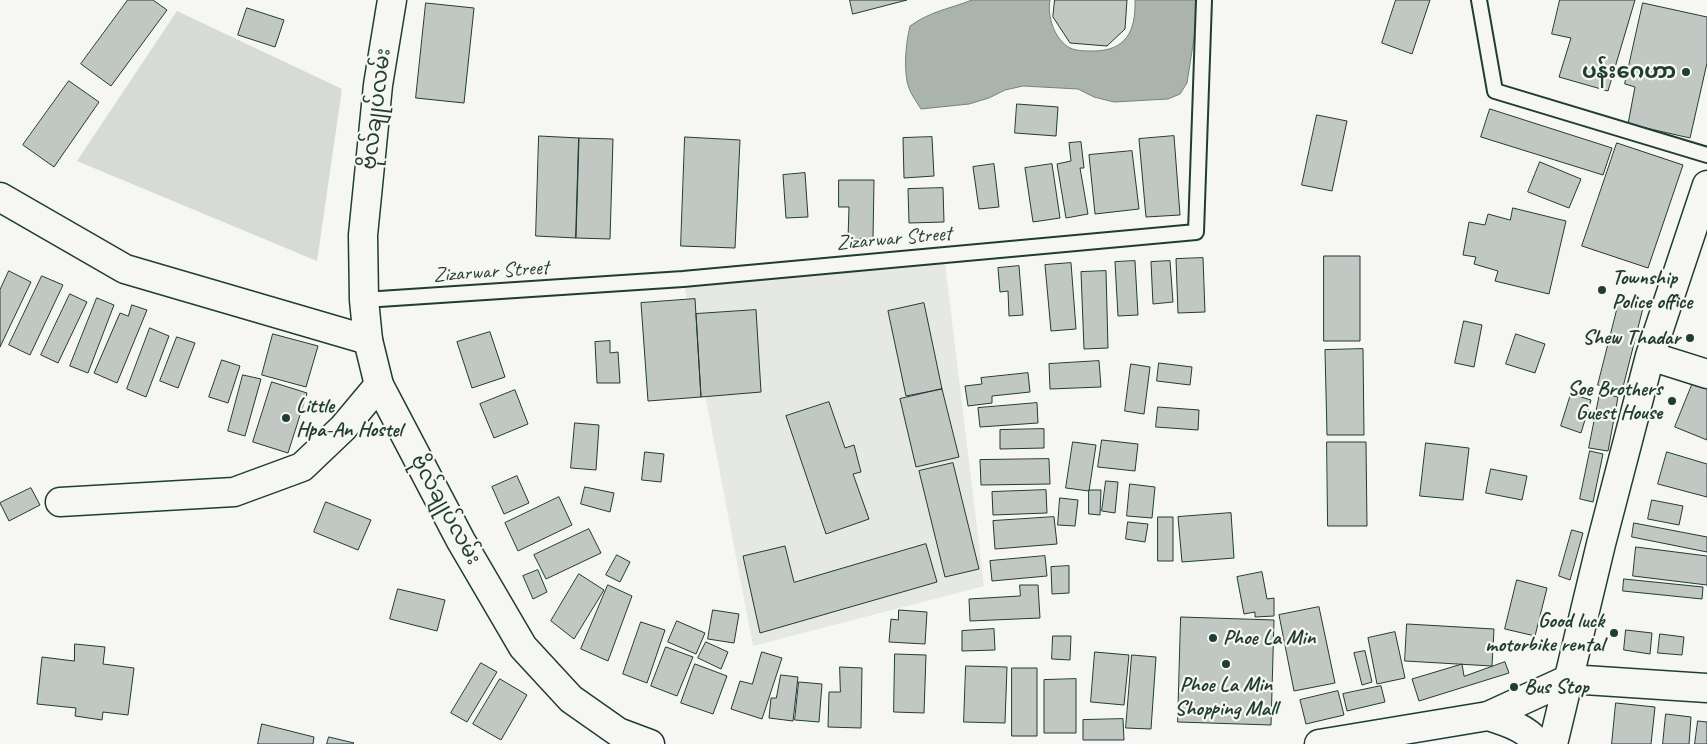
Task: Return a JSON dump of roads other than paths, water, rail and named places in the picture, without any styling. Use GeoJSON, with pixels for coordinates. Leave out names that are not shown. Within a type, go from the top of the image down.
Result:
{"type":"FeatureCollection","features":[{"type":"Feature","properties":{"kind":"street","name":"ဗိုလ်ချုပ်လမ်း"},"geometry":{"type":"LineString","coordinates":[[392,0],[378,85],[363,235],[364,300],[368,340],[379,385],[461,541],[523,647],[571,699],[618,732],[650,744]]}},
{"type":"Feature","properties":{"kind":"street"},"geometry":{"type":"LineString","coordinates":[[1553,744],[1601,544],[1650,356],[1707,185]]}},
{"type":"Feature","properties":{"kind":"street"},"geometry":{"type":"LineString","coordinates":[[0,197],[125,269],[368,340]]}},
{"type":"Feature","properties":{"kind":"street"},"geometry":{"type":"LineString","coordinates":[[1650,356],[1707,374]]}},
{"type":"Feature","properties":{"kind":"street"},"geometry":{"type":"LineString","coordinates":[[60,502],[234,492],[302,467],[343,428],[379,385]]}},
{"type":"Feature","properties":{"kind":"street"},"geometry":{"type":"LineString","coordinates":[[1319,744],[1488,716],[1569,679],[1707,688]]}},
{"type":"Feature","properties":{"kind":"street"},"geometry":{"type":"LineString","coordinates":[[1488,716],[1513,724],[1534,738],[1539,744]]}},
{"type":"Feature","properties":{"kind":"lane","name":"Zizarwar Street"},"geometry":{"type":"LineString","coordinates":[[364,300],[683,279],[1196,232],[1204,0]]}},
{"type":"Feature","properties":{"kind":"lane"},"geometry":{"type":"LineString","coordinates":[[1478,0],[1495,90],[1707,155]]}},
{"type":"Feature","properties":{"kind":"place","name":"ပန်းဂေဟာ"},"geometry":{"type":"Point","coordinates":[1686,72]}},
{"type":"Feature","properties":{"kind":"place","name":"Township Police office"},"geometry":{"type":"Point","coordinates":[1602,290]}},
{"type":"Feature","properties":{"kind":"place","name":"Shew Thadar"},"geometry":{"type":"Point","coordinates":[1690,338]}},
{"type":"Feature","properties":{"kind":"place","name":"Soe Brothers Guest House"},"geometry":{"type":"Point","coordinates":[1672,401]}},
{"type":"Feature","properties":{"kind":"place","name":"Little Hpa-An Hostel"},"geometry":{"type":"Point","coordinates":[286,418]}},
{"type":"Feature","properties":{"kind":"place","name":"Good luck motorbike rental"},"geometry":{"type":"Point","coordinates":[1614,633]}},
{"type":"Feature","properties":{"kind":"place","name":"Phoe La Min"},"geometry":{"type":"Point","coordinates":[1213,638]}},
{"type":"Feature","properties":{"kind":"place","name":"Phoe La Min Shopping Mall"},"geometry":{"type":"Point","coordinates":[1226,664]}},
{"type":"Feature","properties":{"kind":"place","name":"Bus Stop"},"geometry":{"type":"Point","coordinates":[1514,687]}}]}
